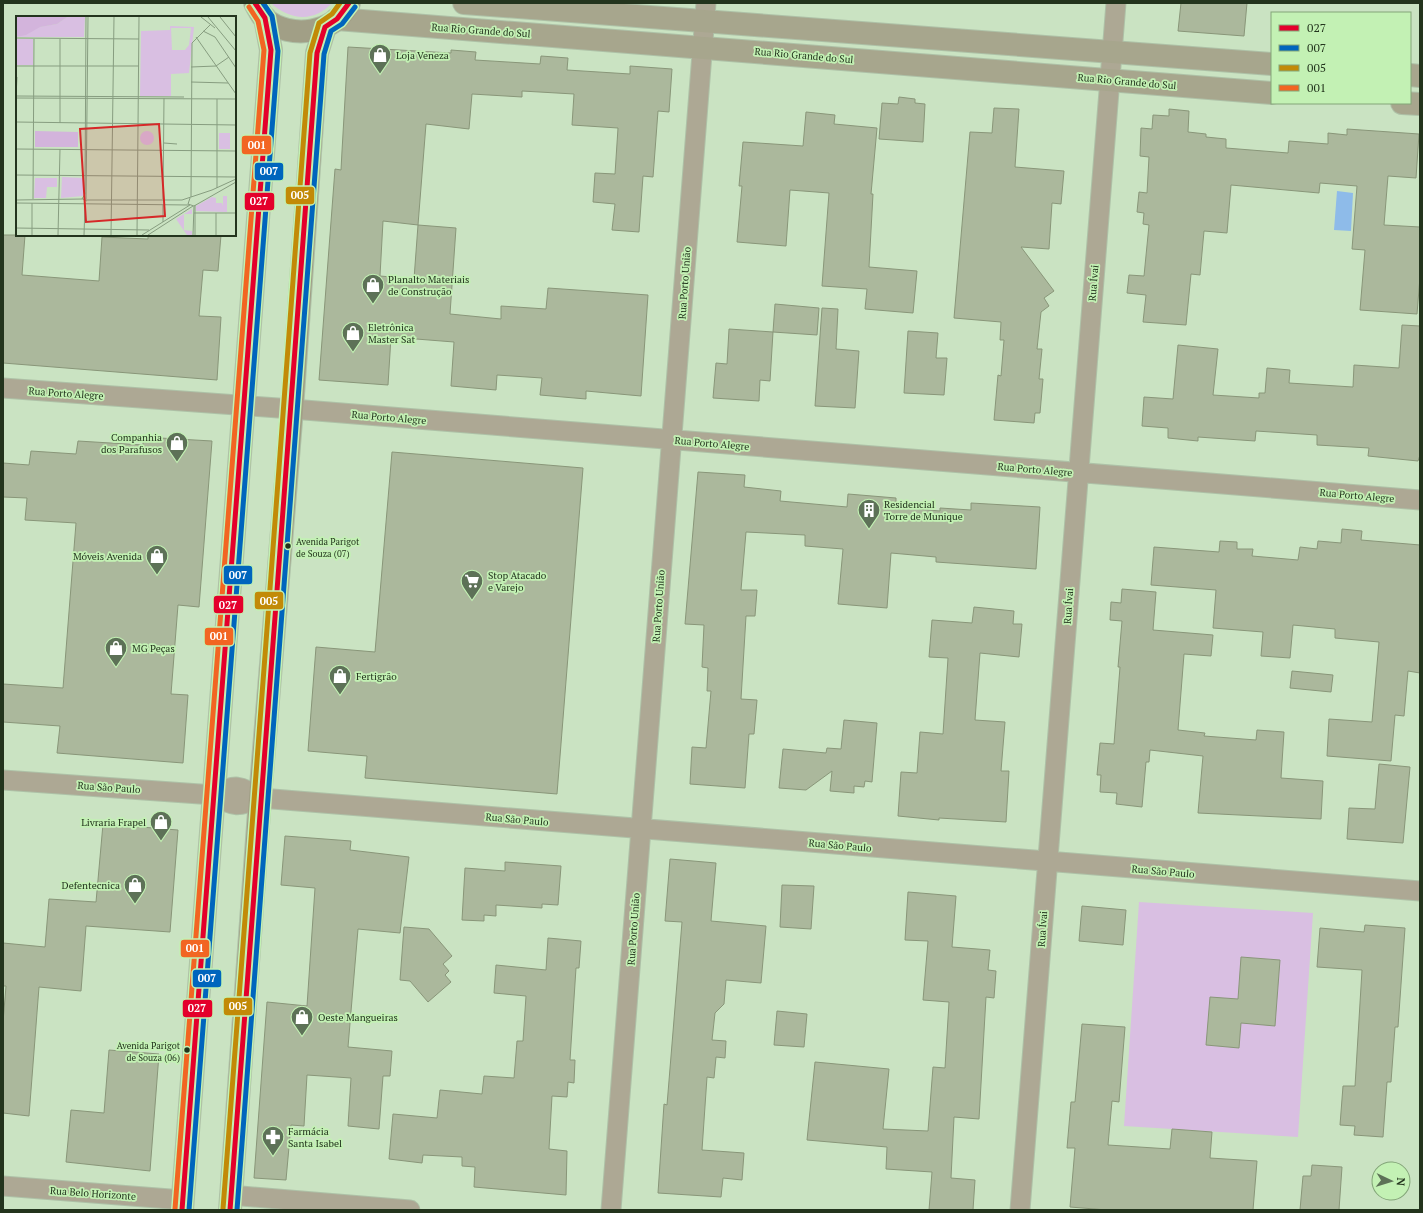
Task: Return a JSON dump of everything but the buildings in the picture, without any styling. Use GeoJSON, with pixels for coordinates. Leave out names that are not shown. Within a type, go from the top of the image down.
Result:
{"type":"FeatureCollection","features":[{"type":"Feature","properties":{"kind":"main road"},"geometry":{"type":"LineString","coordinates":[[260,11],[288,30],[306,32],[337,16]]}},
{"type":"Feature","properties":{"kind":"main road"},"geometry":{"type":"LineString","coordinates":[[182,1205],[214,795],[242,406],[271,50],[260,11]]}},
{"type":"Feature","properties":{"kind":"main road"},"geometry":{"type":"LineString","coordinates":[[230,1202],[260,798],[292,409],[317,53],[337,16]]}},
{"type":"Feature","properties":{"kind":"street"},"geometry":{"type":"LineString","coordinates":[[464,3],[705,12],[1112,52],[1271,64]]}},
{"type":"Feature","properties":{"kind":"street","name":"Rua Ívai"},"geometry":{"type":"LineString","coordinates":[[1020,1210],[1116,3]]}},
{"type":"Feature","properties":{"kind":"street","name":"Rua Porto União"},"geometry":{"type":"LineString","coordinates":[[612,1210],[705,12]]}},
{"type":"Feature","properties":{"kind":"street","name":"Rua Rio Grande do Sul"},"geometry":{"type":"LineString","coordinates":[[337,16],[1271,93]]}},
{"type":"Feature","properties":{"kind":"street","name":"Rua Porto Alegre"},"geometry":{"type":"LineString","coordinates":[[3,388],[292,409],[1420,500]]}},
{"type":"Feature","properties":{"kind":"street","name":"Rua São Paulo"},"geometry":{"type":"LineString","coordinates":[[3,780],[214,795]]}},
{"type":"Feature","properties":{"kind":"street"},"geometry":{"type":"LineString","coordinates":[[214,795],[230,786],[244,788],[260,798]]}},
{"type":"Feature","properties":{"kind":"street","name":"Rua São Paulo"},"geometry":{"type":"LineString","coordinates":[[260,798],[1420,891]]}},
{"type":"Feature","properties":{"kind":"street","name":"Rua Belo Horizonte"},"geometry":{"type":"LineString","coordinates":[[3,1186],[182,1205]]}},
{"type":"Feature","properties":{"kind":"street"},"geometry":{"type":"LineString","coordinates":[[230,1202],[410,1210]]}},
{"type":"Feature","properties":{"kind":"shaded area"},"geometry":{"type":"Polygon","coordinates":[[[271,3],[332,3],[317,14],[302,17],[293,16],[286,13],[271,3]]]}},
{"type":"Feature","properties":{"kind":"shaded area"},"geometry":{"type":"Polygon","coordinates":[[[1139,902],[1313,913],[1298,1137],[1124,1126],[1139,902]]]}},
{"type":"Feature","properties":{"kind":"water"},"geometry":{"type":"Polygon","coordinates":[[[1337,191],[1353,193],[1351,231],[1334,230],[1337,191]]]}},
{"type":"Feature","properties":{"kind":"transit line","name":"027"},"geometry":{"type":"LineString","coordinates":[[182,1210],[271,50],[265,18],[255,3]]}},
{"type":"Feature","properties":{"kind":"transit line","name":"007"},"geometry":{"type":"LineString","coordinates":[[189,1210],[278,51],[272,16],[263,3]]}},
{"type":"Feature","properties":{"kind":"transit line","name":"005"},"geometry":{"type":"LineString","coordinates":[[223,1209],[310,53],[319,23],[332,14],[340,3]]}},
{"type":"Feature","properties":{"kind":"transit line","name":"027"},"geometry":{"type":"LineString","coordinates":[[230,1210],[317,53],[325,27],[337,19],[349,3]]}},
{"type":"Feature","properties":{"kind":"transit line","name":"001"},"geometry":{"type":"LineString","coordinates":[[175,1209],[264,50],[258,21],[249,7]]}},
{"type":"Feature","properties":{"kind":"transit line","name":"007"},"geometry":{"type":"LineString","coordinates":[[237,1210],[324,54],[331,31],[342,24],[355,7]]}},
{"type":"Feature","properties":{"kind":"place","name":"Loja Veneza"},"geometry":{"type":"Point","coordinates":[380,74]}},
{"type":"Feature","properties":{"kind":"place","name":"Planalto Materiais de Construção"},"geometry":{"type":"Point","coordinates":[373,304]}},
{"type":"Feature","properties":{"kind":"place","name":"Eletrônica Master Sat"},"geometry":{"type":"Point","coordinates":[353,352]}},
{"type":"Feature","properties":{"kind":"place","name":"Companhia dos Parafusos"},"geometry":{"type":"Point","coordinates":[177,462]}},
{"type":"Feature","properties":{"kind":"place","name":"Residencial Torre de Munique"},"geometry":{"type":"Point","coordinates":[869,530]}},
{"type":"Feature","properties":{"kind":"place","name":"Avenida Parigot de Souza (07)"},"geometry":{"type":"Point","coordinates":[288,546]}},
{"type":"Feature","properties":{"kind":"place","name":"Móveis Avenida"},"geometry":{"type":"Point","coordinates":[157,576]}},
{"type":"Feature","properties":{"kind":"place","name":"Stop Atacado e Varejo"},"geometry":{"type":"Point","coordinates":[472,600]}},
{"type":"Feature","properties":{"kind":"place","name":"MG Peças"},"geometry":{"type":"Point","coordinates":[116,668]}},
{"type":"Feature","properties":{"kind":"place","name":"Fertigrão"},"geometry":{"type":"Point","coordinates":[340,696]}},
{"type":"Feature","properties":{"kind":"place","name":"Livraria Frapel"},"geometry":{"type":"Point","coordinates":[161,842]}},
{"type":"Feature","properties":{"kind":"place","name":"Defentecnica"},"geometry":{"type":"Point","coordinates":[135,904]}},
{"type":"Feature","properties":{"kind":"place","name":"Oeste Mangueiras"},"geometry":{"type":"Point","coordinates":[302,1036]}},
{"type":"Feature","properties":{"kind":"place","name":"Avenida Parigot de Souza (06)"},"geometry":{"type":"Point","coordinates":[187,1050]}},
{"type":"Feature","properties":{"kind":"place","name":"Farmácia Santa Isabel"},"geometry":{"type":"Point","coordinates":[273,1156]}}]}
